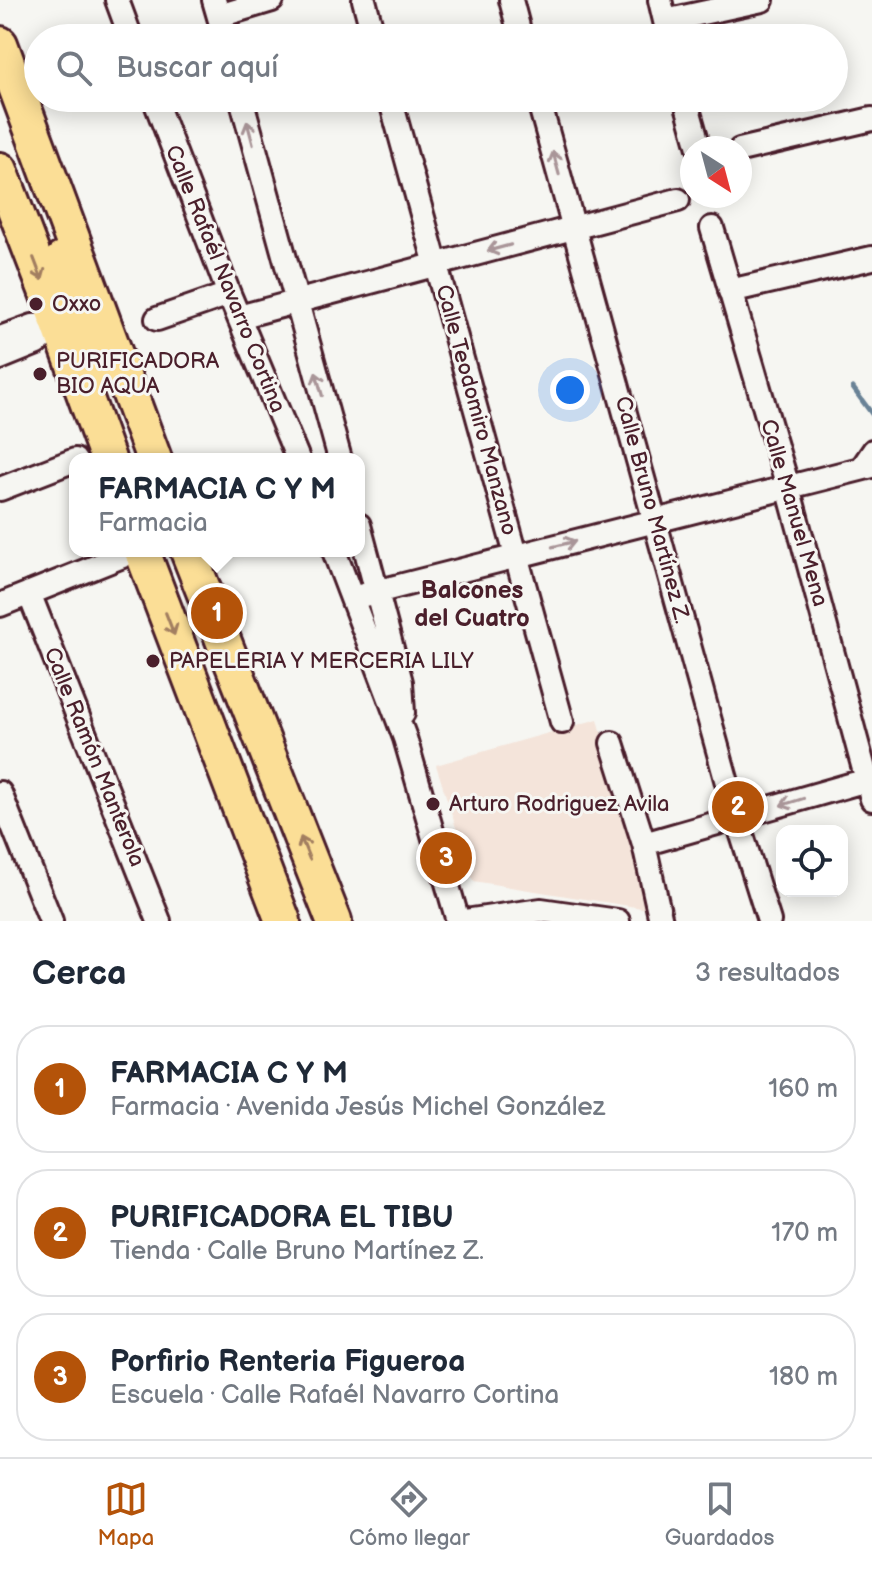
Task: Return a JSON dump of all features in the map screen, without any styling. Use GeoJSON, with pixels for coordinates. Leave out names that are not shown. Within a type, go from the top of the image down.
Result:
{"type":"FeatureCollection","features":[{"type":"Feature","properties":{"kind":"main road"},"geometry":{"type":"LineString","coordinates":[[6,58],[13,129],[72,285],[72,301],[59,324]]}},
{"type":"Feature","properties":{"kind":"main road"},"geometry":{"type":"LineString","coordinates":[[6,58],[24,107]]}},
{"type":"Feature","properties":{"kind":"main road"},"geometry":{"type":"LineString","coordinates":[[26,112],[152,453]]}},
{"type":"Feature","properties":{"kind":"main road"},"geometry":{"type":"LineString","coordinates":[[0,170],[6,204],[59,324],[90,453]]}},
{"type":"Feature","properties":{"kind":"main road"},"geometry":{"type":"LineString","coordinates":[[59,324],[79,330],[94,347],[136,453]]}},
{"type":"Feature","properties":{"kind":"main road"},"geometry":{"type":"LineString","coordinates":[[144,557],[283,921]]}},
{"type":"Feature","properties":{"kind":"main road"},"geometry":{"type":"LineString","coordinates":[[190,557],[334,921]]}},
{"type":"Feature","properties":{"kind":"street"},"geometry":{"type":"LineString","coordinates":[[117,0],[126,24]]}},
{"type":"Feature","properties":{"kind":"street"},"geometry":{"type":"LineString","coordinates":[[216,8],[272,0]]}},
{"type":"Feature","properties":{"kind":"street"},"geometry":{"type":"LineString","coordinates":[[364,0],[370,24]]}},
{"type":"Feature","properties":{"kind":"street"},"geometry":{"type":"LineString","coordinates":[[511,0],[517,24]]}},
{"type":"Feature","properties":{"kind":"street"},"geometry":{"type":"LineString","coordinates":[[665,20],[762,0]]}},
{"type":"Feature","properties":{"kind":"street","name":"Calle Rafaél Navarro Cortina"},"geometry":{"type":"LineString","coordinates":[[159,112],[229,294],[296,453]]}},
{"type":"Feature","properties":{"kind":"street"},"geometry":{"type":"LineString","coordinates":[[245,112],[338,453]]}},
{"type":"Feature","properties":{"kind":"street","name":"Calle Teodomiro Manzano"},"geometry":{"type":"LineString","coordinates":[[394,112],[562,722]]}},
{"type":"Feature","properties":{"kind":"street","name":"Calle Bruno Martínez Z."},"geometry":{"type":"LineString","coordinates":[[542,112],[737,819],[769,921]]}},
{"type":"Feature","properties":{"kind":"street"},"geometry":{"type":"LineString","coordinates":[[689,112],[696,136]]}},
{"type":"Feature","properties":{"kind":"street"},"geometry":{"type":"LineString","coordinates":[[752,147],[872,119]]}},
{"type":"Feature","properties":{"kind":"street"},"geometry":{"type":"LineString","coordinates":[[239,317],[678,200]]}},
{"type":"Feature","properties":{"kind":"street","name":"Calle Manuel Mena"},"geometry":{"type":"LineString","coordinates":[[712,228],[788,487],[869,790]]}},
{"type":"Feature","properties":{"kind":"street"},"geometry":{"type":"LineString","coordinates":[[730,291],[872,258]]}},
{"type":"Feature","properties":{"kind":"street"},"geometry":{"type":"LineString","coordinates":[[157,319],[229,294]]}},
{"type":"Feature","properties":{"kind":"street"},"geometry":{"type":"LineString","coordinates":[[0,338],[33,326],[59,324]]}},
{"type":"Feature","properties":{"kind":"street"},"geometry":{"type":"LineString","coordinates":[[0,358],[37,343],[59,324]]}},
{"type":"Feature","properties":{"kind":"street"},"geometry":{"type":"LineString","coordinates":[[352,598],[788,487],[866,461]]}},
{"type":"Feature","properties":{"kind":"street"},"geometry":{"type":"LineString","coordinates":[[0,489],[69,465]]}},
{"type":"Feature","properties":{"kind":"street"},"geometry":{"type":"LineString","coordinates":[[365,546],[401,682],[405,738]]}},
{"type":"Feature","properties":{"kind":"street"},"geometry":{"type":"LineString","coordinates":[[0,605],[120,557]]}},
{"type":"Feature","properties":{"kind":"street"},"geometry":{"type":"LineString","coordinates":[[336,557],[405,738],[458,921]]}},
{"type":"Feature","properties":{"kind":"street","name":"Calle Ramón Manterola"},"geometry":{"type":"LineString","coordinates":[[29,593],[159,921]]}},
{"type":"Feature","properties":{"kind":"street"},"geometry":{"type":"LineString","coordinates":[[612,743],[644,844],[661,921]]}},
{"type":"Feature","properties":{"kind":"street"},"geometry":{"type":"LineString","coordinates":[[644,844],[737,819],[869,790]]}},
{"type":"Feature","properties":{"kind":"street"},"geometry":{"type":"LineString","coordinates":[[0,793],[51,921]]}},
{"type":"Feature","properties":{"kind":"street"},"geometry":{"type":"LineString","coordinates":[[465,921],[542,915],[618,921]]}},
{"type":"Feature","properties":{"kind":"shaded area"},"geometry":{"type":"Polygon","coordinates":[[[598,719],[648,909],[473,881],[436,765],[598,719]]]}},
{"type":"Feature","properties":{"kind":"waterway"},"geometry":{"type":"LineString","coordinates":[[853,388],[872,414]]}},
{"type":"Feature","properties":{"kind":"place","name":"Oxxo"},"geometry":{"type":"Point","coordinates":[36,304]}},
{"type":"Feature","properties":{"kind":"place","name":"PURIFICADORA BIO AQUA"},"geometry":{"type":"Point","coordinates":[40,374]}},
{"type":"Feature","properties":{"kind":"place","name":"FARMACIA C Y M"},"geometry":{"type":"Point","coordinates":[217,613]}},
{"type":"Feature","properties":{"kind":"place","name":"PAPELERIA Y MERCERIA LILY"},"geometry":{"type":"Point","coordinates":[153,661]}},
{"type":"Feature","properties":{"kind":"place","name":"Arturo Rodriguez Avila"},"geometry":{"type":"Point","coordinates":[433,804]}},
{"type":"Feature","properties":{"kind":"place","name":"PURIFICADORA EL TIBU"},"geometry":{"type":"Point","coordinates":[738,807]}},
{"type":"Feature","properties":{"kind":"place","name":"Porfirio Renteria Figueroa"},"geometry":{"type":"Point","coordinates":[446,858]}},
{"type":"Feature","properties":{"kind":"district","name":"Balcones del Cuatro"},"geometry":{"type":"Point","coordinates":[472,604]}}]}
